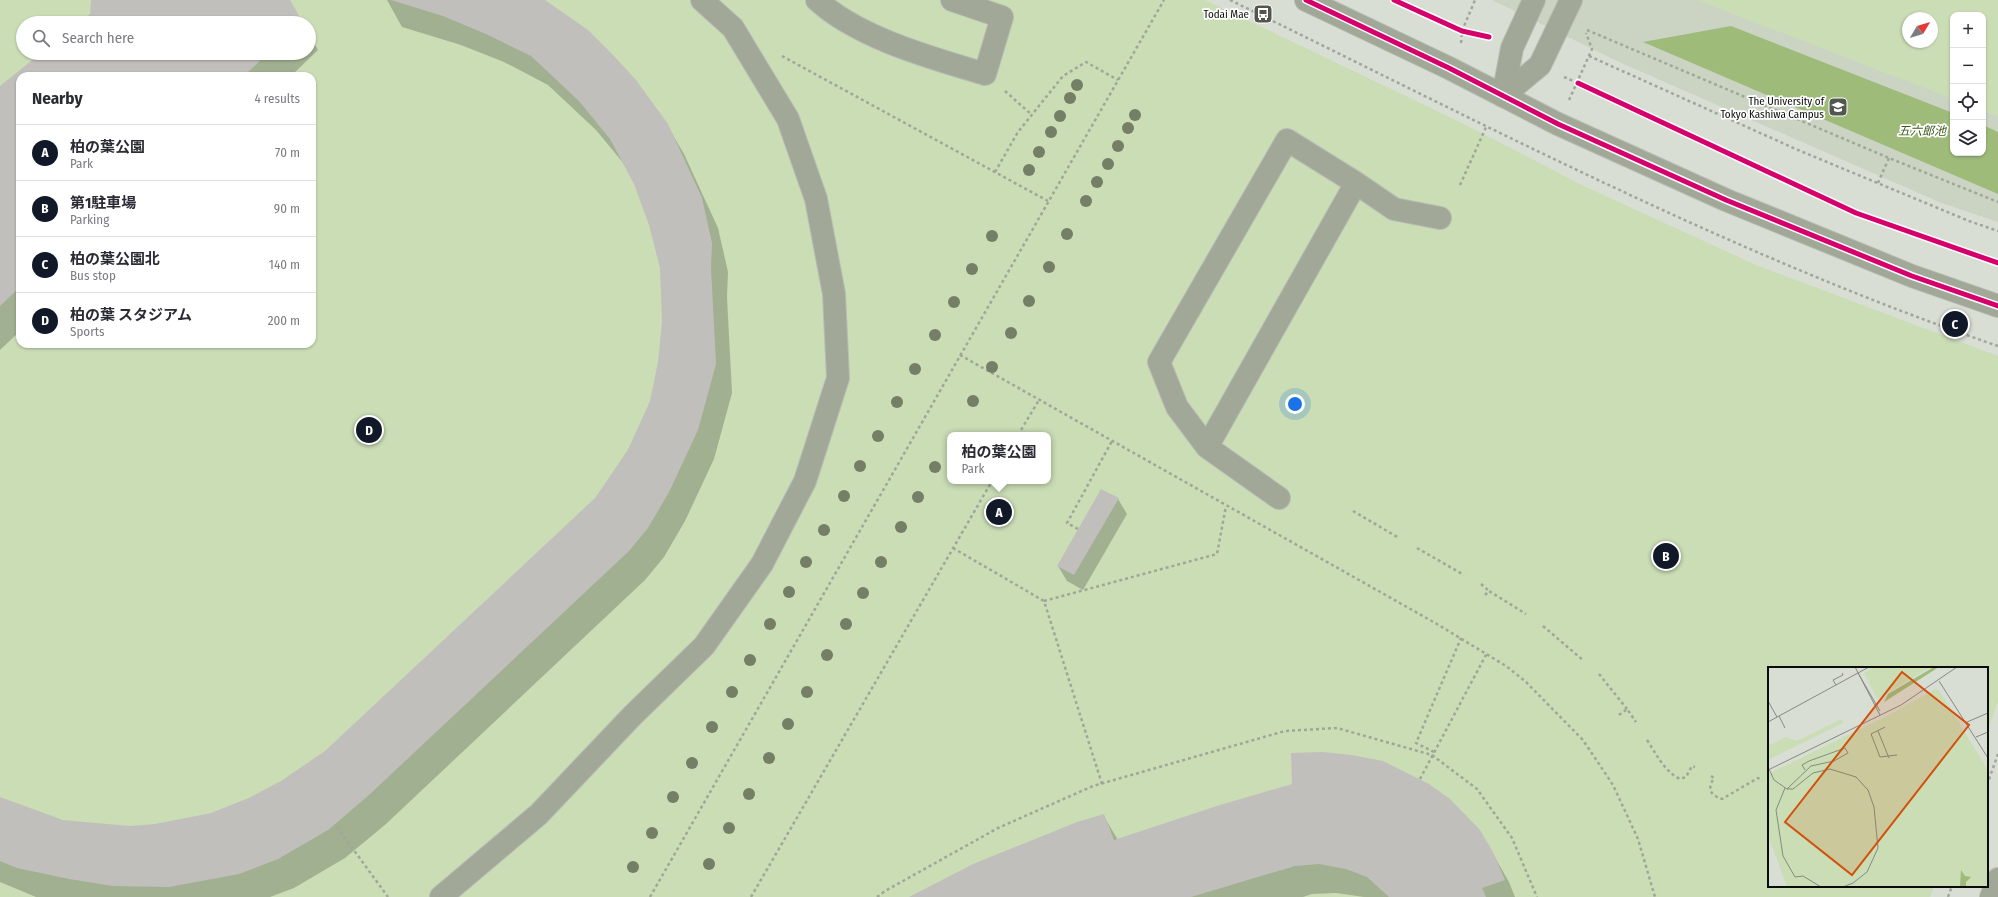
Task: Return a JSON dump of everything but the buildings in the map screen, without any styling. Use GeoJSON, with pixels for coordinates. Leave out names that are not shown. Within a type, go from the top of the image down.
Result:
{"type":"FeatureCollection","features":[{"type":"Feature","properties":{"kind":"street"},"geometry":{"type":"LineString","coordinates":[[441,897],[539,814],[632,716],[704,646],[762,564],[805,481],[838,378],[834,294],[816,199],[788,119],[733,28],[702,0]]}},
{"type":"Feature","properties":{"kind":"street"},"geometry":{"type":"LineString","coordinates":[[817,0],[829,11],[886,42],[985,74],[1002,17],[952,0]]}},
{"type":"Feature","properties":{"kind":"street"},"geometry":{"type":"LineString","coordinates":[[1306,0],[1558,124],[1726,200],[1912,276],[1998,306]]}},
{"type":"Feature","properties":{"kind":"street"},"geometry":{"type":"LineString","coordinates":[[1503,96],[1512,48],[1534,0]]}},
{"type":"Feature","properties":{"kind":"street"},"geometry":{"type":"LineString","coordinates":[[1503,96],[1540,65],[1571,0]]}},
{"type":"Feature","properties":{"kind":"street"},"geometry":{"type":"LineString","coordinates":[[1279,498],[1207,448],[1178,407],[1158,362],[1287,140],[1356,183],[1394,210],[1440,218]]}},
{"type":"Feature","properties":{"kind":"street"},"geometry":{"type":"LineString","coordinates":[[1207,448],[1356,183]]}},
{"type":"Feature","properties":{"kind":"street"},"geometry":{"type":"LineString","coordinates":[[1991,897],[1998,879]]}},
{"type":"Feature","properties":{"kind":"path"},"geometry":{"type":"LineString","coordinates":[[650,897],[1164,0]]}},
{"type":"Feature","properties":{"kind":"path"},"geometry":{"type":"LineString","coordinates":[[1230,0],[1589,176],[1762,255],[1954,331],[1998,346]]}},
{"type":"Feature","properties":{"kind":"path"},"geometry":{"type":"LineString","coordinates":[[1461,47],[1462,31],[1475,0]]}},
{"type":"Feature","properties":{"kind":"path"},"geometry":{"type":"LineString","coordinates":[[1455,28],[1469,32]]}},
{"type":"Feature","properties":{"kind":"path"},"geometry":{"type":"LineString","coordinates":[[1568,102],[1592,49],[1584,28],[1889,158],[1998,202]]}},
{"type":"Feature","properties":{"kind":"path"},"geometry":{"type":"LineString","coordinates":[[781,55],[1048,201]]}},
{"type":"Feature","properties":{"kind":"path"},"geometry":{"type":"LineString","coordinates":[[1589,56],[1798,150],[1998,231]]}},
{"type":"Feature","properties":{"kind":"path"},"geometry":{"type":"LineString","coordinates":[[995,172],[1018,132],[1063,76],[1086,62],[1118,80]]}},
{"type":"Feature","properties":{"kind":"path"},"geometry":{"type":"LineString","coordinates":[[985,74],[1032,115]]}},
{"type":"Feature","properties":{"kind":"path"},"geometry":{"type":"LineString","coordinates":[[1563,77],[1585,86]]}},
{"type":"Feature","properties":{"kind":"path"},"geometry":{"type":"LineString","coordinates":[[1460,185],[1487,125]]}},
{"type":"Feature","properties":{"kind":"path"},"geometry":{"type":"LineString","coordinates":[[1878,183],[1889,158]]}},
{"type":"Feature","properties":{"kind":"path"},"geometry":{"type":"LineString","coordinates":[[960,355],[1487,653],[1525,681],[1583,740],[1613,785],[1638,839],[1655,897]]}},
{"type":"Feature","properties":{"kind":"path"},"geometry":{"type":"LineString","coordinates":[[1020,432],[1039,400]]}},
{"type":"Feature","properties":{"kind":"path"},"geometry":{"type":"LineString","coordinates":[[1078,529],[1067,523],[1112,441]]}},
{"type":"Feature","properties":{"kind":"path"},"geometry":{"type":"LineString","coordinates":[[751,897],[990,484]]}},
{"type":"Feature","properties":{"kind":"path"},"geometry":{"type":"LineString","coordinates":[[1044,601],[1217,554],[1226,506]]}},
{"type":"Feature","properties":{"kind":"path"},"geometry":{"type":"LineString","coordinates":[[1353,511],[1399,538]]}},
{"type":"Feature","properties":{"kind":"path"},"geometry":{"type":"LineString","coordinates":[[953,548],[1044,601],[1102,784]]}},
{"type":"Feature","properties":{"kind":"path"},"geometry":{"type":"LineString","coordinates":[[1417,548],[1464,575]]}},
{"type":"Feature","properties":{"kind":"path"},"geometry":{"type":"LineString","coordinates":[[1481,584],[1489,591],[1526,614]]}},
{"type":"Feature","properties":{"kind":"path"},"geometry":{"type":"LineString","coordinates":[[1485,595],[1489,591]]}},
{"type":"Feature","properties":{"kind":"path"},"geometry":{"type":"LineString","coordinates":[[1543,626],[1584,661]]}},
{"type":"Feature","properties":{"kind":"path"},"geometry":{"type":"LineString","coordinates":[[1434,752],[1416,743],[1461,638]]}},
{"type":"Feature","properties":{"kind":"path"},"geometry":{"type":"LineString","coordinates":[[1420,779],[1487,653]]}},
{"type":"Feature","properties":{"kind":"path"},"geometry":{"type":"LineString","coordinates":[[1599,674],[1636,722]]}},
{"type":"Feature","properties":{"kind":"path"},"geometry":{"type":"LineString","coordinates":[[1619,715],[1627,709]]}},
{"type":"Feature","properties":{"kind":"path"},"geometry":{"type":"LineString","coordinates":[[877,897],[885,891],[998,828],[1102,784],[1285,731],[1337,728],[1432,755],[1477,789],[1512,838],[1537,897]]}},
{"type":"Feature","properties":{"kind":"path"},"geometry":{"type":"LineString","coordinates":[[1647,740],[1666,770],[1672,775],[1680,779],[1686,777],[1692,766],[1695,767]]}},
{"type":"Feature","properties":{"kind":"path"},"geometry":{"type":"LineString","coordinates":[[1988,782],[1998,754]]}},
{"type":"Feature","properties":{"kind":"path"},"geometry":{"type":"LineString","coordinates":[[1711,776],[1714,778],[1709,785],[1710,791],[1714,796],[1722,799],[1758,778],[1762,780]]}},
{"type":"Feature","properties":{"kind":"path"},"geometry":{"type":"LineString","coordinates":[[337,827],[388,897]]}},
{"type":"Feature","properties":{"kind":"path"},"geometry":{"type":"LineString","coordinates":[[1948,897],[1952,887]]}},
{"type":"Feature","properties":{"kind":"shaded area"},"geometry":{"type":"Polygon","coordinates":[[[0,0],[1205,0],[1462,123],[1584,186],[1756,265],[1998,356],[1998,701],[1988,729],[1988,667],[1768,667],[1768,887],[1934,887],[1930,897],[0,897],[0,0]]]}},
{"type":"Feature","properties":{"kind":"shaded area","name":"The University of Tokyo Kashiwa Campus"},"geometry":{"type":"Polygon","coordinates":[[[1492,0],[1998,0],[1998,222],[1939,202],[1619,62],[1492,0]]]}},
{"type":"Feature","properties":{"kind":"shaded area"},"geometry":{"type":"Polygon","coordinates":[[[1697,0],[1998,0],[1998,116],[1986,112],[1986,12],[1950,12],[1950,98],[1697,0]]]}},
{"type":"Feature","properties":{"kind":"water","name":"五六郎池"},"geometry":{"type":"Polygon","coordinates":[[[1731,26],[1950,112],[1950,156],[1986,156],[1986,126],[1998,132],[1998,194],[1643,42],[1731,26]]]}},
{"type":"Feature","properties":{"kind":"cycle path"},"geometry":{"type":"LineString","coordinates":[[1306,0],[1449,68],[1558,124],[1726,200],[1912,276],[1998,306]]}},
{"type":"Feature","properties":{"kind":"cycle path"},"geometry":{"type":"LineString","coordinates":[[1394,0],[1462,31],[1489,37]]}},
{"type":"Feature","properties":{"kind":"cycle path"},"geometry":{"type":"LineString","coordinates":[[1578,83],[1856,213],[1998,263]]}},
{"type":"Feature","properties":{"kind":"place","name":"Todai Mae"},"geometry":{"type":"Point","coordinates":[1263,14]}},
{"type":"Feature","properties":{"kind":"place","name":"The University of Tokyo Kashiwa Campus"},"geometry":{"type":"Point","coordinates":[1838,107]}},
{"type":"Feature","properties":{"kind":"place","name":"柏の葉公園北"},"geometry":{"type":"Point","coordinates":[1955,324]}},
{"type":"Feature","properties":{"kind":"place","name":"柏の葉 スタジアム"},"geometry":{"type":"Point","coordinates":[369,430]}},
{"type":"Feature","properties":{"kind":"place","name":"柏の葉公園"},"geometry":{"type":"Point","coordinates":[999,512]}},
{"type":"Feature","properties":{"kind":"place","name":"第1駐車場"},"geometry":{"type":"Point","coordinates":[1666,556]}}]}
